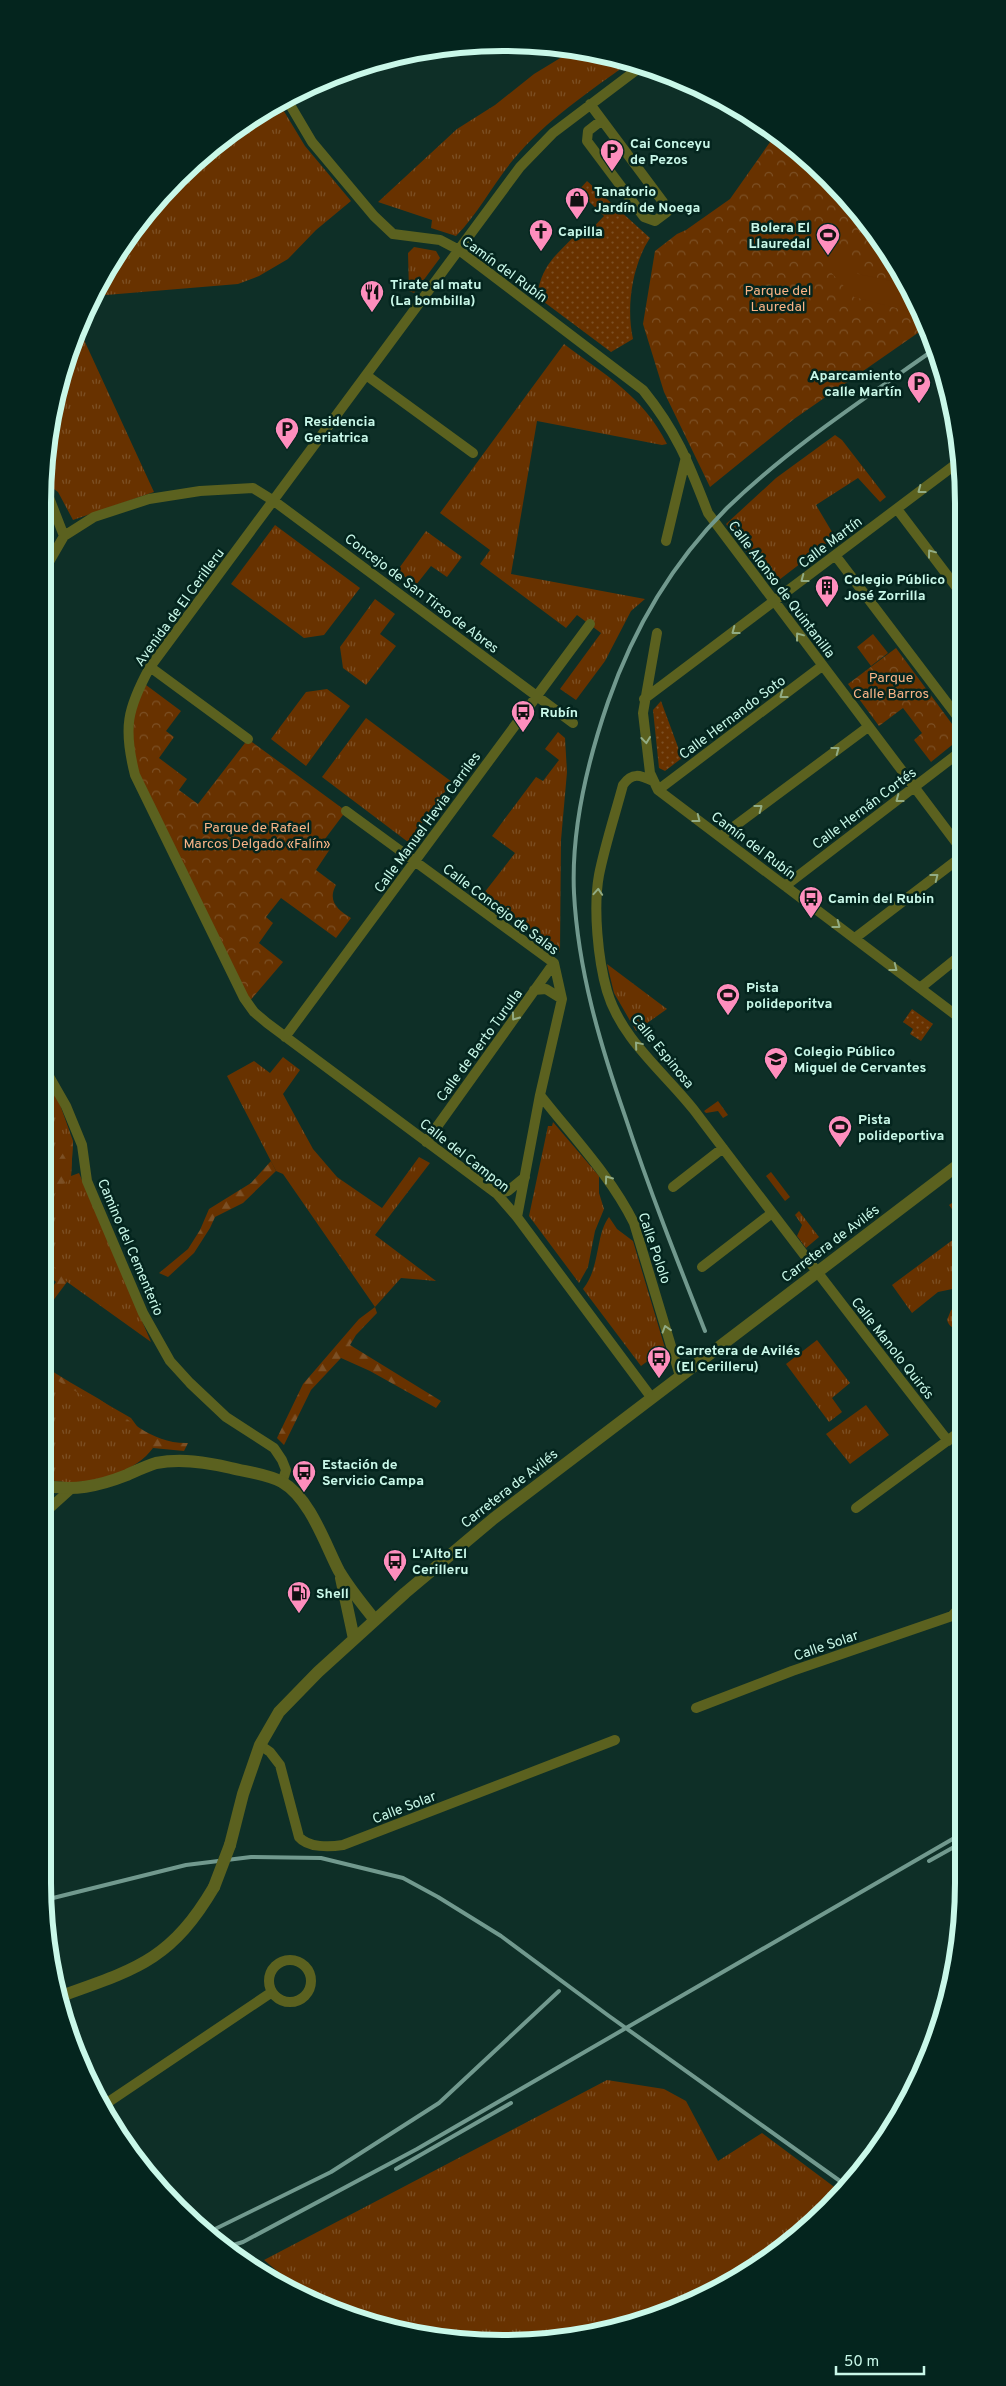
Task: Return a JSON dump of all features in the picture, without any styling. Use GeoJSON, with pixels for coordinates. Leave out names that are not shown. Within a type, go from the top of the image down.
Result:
{"type":"FeatureCollection","features":[{"type":"Feature","properties":{"kind":"street","name":"Avenida de El Cerilleru"},"geometry":{"type":"LineString","coordinates":[[285,1037],[254,1012],[244,998],[135,775],[129,750],[128,721],[135,694],[150,667],[523,164],[553,133],[635,71]]}},
{"type":"Feature","properties":{"kind":"street"},"geometry":{"type":"LineString","coordinates":[[590,104],[602,120],[663,202],[667,212],[655,221],[644,217],[587,141],[588,131],[602,120]]}},
{"type":"Feature","properties":{"kind":"street","name":"Camín del Rubín"},"geometry":{"type":"LineString","coordinates":[[290,105],[312,142],[374,216],[393,234],[440,240],[459,250],[644,390],[666,418],[686,456],[708,513]]}},
{"type":"Feature","properties":{"kind":"street"},"geometry":{"type":"LineString","coordinates":[[366,375],[473,453]]}},
{"type":"Feature","properties":{"kind":"street"},"geometry":{"type":"LineString","coordinates":[[666,541],[686,456]]}},
{"type":"Feature","properties":{"kind":"street","name":"Calle Martín"},"geometry":{"type":"LineString","coordinates":[[644,699],[953,465]]}},
{"type":"Feature","properties":{"kind":"street","name":"Concejo de San Tirso de Abres"},"geometry":{"type":"LineString","coordinates":[[64,536],[94,517],[149,499],[200,491],[253,488],[274,500],[573,723]]}},
{"type":"Feature","properties":{"kind":"street"},"geometry":{"type":"LineString","coordinates":[[51,503],[64,536],[51,558]]}},
{"type":"Feature","properties":{"kind":"street"},"geometry":{"type":"LineString","coordinates":[[896,509],[955,586]]}},
{"type":"Feature","properties":{"kind":"street","name":"Calle Alonso de Quintanilla"},"geometry":{"type":"LineString","coordinates":[[708,513],[955,841]]}},
{"type":"Feature","properties":{"kind":"street"},"geometry":{"type":"LineString","coordinates":[[835,555],[955,713]]}},
{"type":"Feature","properties":{"kind":"street","name":"Calle Manuel Hevia Carriles"},"geometry":{"type":"LineString","coordinates":[[285,1037],[590,624]]}},
{"type":"Feature","properties":{"kind":"street"},"geometry":{"type":"LineString","coordinates":[[655,786],[643,713],[657,633]]}},
{"type":"Feature","properties":{"kind":"street","name":"Calle Hernando Soto"},"geometry":{"type":"LineString","coordinates":[[655,786],[822,666]]}},
{"type":"Feature","properties":{"kind":"street"},"geometry":{"type":"LineString","coordinates":[[150,667],[248,739]]}},
{"type":"Feature","properties":{"kind":"street"},"geometry":{"type":"LineString","coordinates":[[720,837],[868,727]]}},
{"type":"Feature","properties":{"kind":"street","name":"Calle Hernán Cortés"},"geometry":{"type":"LineString","coordinates":[[784,886],[955,756]]}},
{"type":"Feature","properties":{"kind":"street","name":"Calle Espinosa"},"geometry":{"type":"LineString","coordinates":[[655,786],[641,775],[634,775],[628,778],[623,785],[599,877],[598,934],[607,991],[614,1010],[626,1031],[723,1148],[816,1272]]}},
{"type":"Feature","properties":{"kind":"street","name":"Camín del Rubín"},"geometry":{"type":"LineString","coordinates":[[655,786],[955,1014]]}},
{"type":"Feature","properties":{"kind":"street","name":"Calle Concejo de Salas"},"geometry":{"type":"LineString","coordinates":[[346,810],[554,963],[562,1000],[540,1095],[517,1217]]}},
{"type":"Feature","properties":{"kind":"street"},"geometry":{"type":"LineString","coordinates":[[855,938],[955,862]]}},
{"type":"Feature","properties":{"kind":"street"},"geometry":{"type":"LineString","coordinates":[[920,988],[955,960]]}},
{"type":"Feature","properties":{"kind":"street","name":"Calle de Berto Turulla"},"geometry":{"type":"LineString","coordinates":[[426,1142],[554,963]]}},
{"type":"Feature","properties":{"kind":"street"},"geometry":{"type":"LineString","coordinates":[[534,990],[546,989],[562,1000]]}},
{"type":"Feature","properties":{"kind":"street","name":"Calle del Campon"},"geometry":{"type":"LineString","coordinates":[[285,1037],[497,1194],[517,1217],[651,1397]]}},
{"type":"Feature","properties":{"kind":"street","name":"Camino del Cementerio"},"geometry":{"type":"LineString","coordinates":[[51,1080],[66,1106],[82,1145],[88,1180],[143,1313],[170,1361],[226,1417],[274,1448],[286,1470],[282,1483]]}},
{"type":"Feature","properties":{"kind":"street","name":"Calle Pololo"},"geometry":{"type":"LineString","coordinates":[[540,1095],[607,1177],[630,1215],[680,1376]]}},
{"type":"Feature","properties":{"kind":"street"},"geometry":{"type":"LineString","coordinates":[[673,1187],[723,1148]]}},
{"type":"Feature","properties":{"kind":"street","name":"Carretera de Avilés"},"geometry":{"type":"LineString","coordinates":[[66,1994],[124,1973],[166,1948],[198,1914],[214,1887],[230,1845],[243,1794],[260,1746],[279,1712],[354,1639],[493,1518],[955,1167]]}},
{"type":"Feature","properties":{"kind":"street"},"geometry":{"type":"LineString","coordinates":[[497,1194],[508,1191],[525,1178]]}},
{"type":"Feature","properties":{"kind":"street"},"geometry":{"type":"LineString","coordinates":[[702,1267],[772,1213]]}},
{"type":"Feature","properties":{"kind":"street","name":"Calle Manolo Quirós"},"geometry":{"type":"LineString","coordinates":[[816,1272],[948,1441]]}},
{"type":"Feature","properties":{"kind":"street"},"geometry":{"type":"LineString","coordinates":[[856,1508],[955,1436]]}},
{"type":"Feature","properties":{"kind":"street"},"geometry":{"type":"LineString","coordinates":[[51,1487],[84,1489],[109,1482],[155,1464],[180,1460],[206,1462],[282,1483],[294,1492],[307,1510],[323,1536],[339,1571],[375,1620]]}},
{"type":"Feature","properties":{"kind":"street"},"geometry":{"type":"LineString","coordinates":[[51,1506],[72,1488]]}},
{"type":"Feature","properties":{"kind":"street"},"geometry":{"type":"LineString","coordinates":[[339,1571],[354,1639]]}},
{"type":"Feature","properties":{"kind":"street","name":"Calle Solar"},"geometry":{"type":"LineString","coordinates":[[696,1708],[792,1671],[952,1616],[955,1613]]}},
{"type":"Feature","properties":{"kind":"street","name":"Calle Solar"},"geometry":{"type":"LineString","coordinates":[[260,1746],[270,1752],[280,1765],[299,1837],[303,1842],[330,1847],[342,1845],[615,1740]]}},
{"type":"Feature","properties":{"kind":"street"},"geometry":{"type":"LineString","coordinates":[[290,1960],[297,1961],[307,1969],[311,1983],[309,1990],[298,2000],[284,2001],[272,1992],[269,1986],[270,1974],[278,1963],[290,1960]]}},
{"type":"Feature","properties":{"kind":"street"},"geometry":{"type":"LineString","coordinates":[[109,2103],[272,1992]]}},
{"type":"Feature","properties":{"kind":"green space"},"geometry":{"type":"Polygon","coordinates":[[[564,55],[622,68],[568,107],[539,132],[513,160],[464,228],[456,236],[431,228],[432,220],[378,202],[457,129],[495,105],[534,74],[564,55]]]}},
{"type":"Feature","properties":{"kind":"green space"},"geometry":{"type":"Polygon","coordinates":[[[283,109],[305,146],[351,201],[316,230],[288,259],[259,276],[238,284],[102,295],[127,252],[163,205],[205,163],[252,127],[283,109]]]}},
{"type":"Feature","properties":{"kind":"green space","name":"Parque del Lauredal"},"geometry":{"type":"Polygon","coordinates":[[[771,140],[801,163],[843,205],[861,228],[879,252],[894,277],[920,331],[794,419],[710,487],[664,392],[643,324],[655,251],[730,199],[771,140]]]}},
{"type":"Feature","properties":{"kind":"green space"},"geometry":{"type":"Polygon","coordinates":[[[587,181],[650,238],[639,261],[632,287],[630,314],[633,339],[611,352],[528,290],[538,290],[544,272],[558,253],[576,234],[581,239],[584,237],[604,216],[578,191],[587,181]]]}},
{"type":"Feature","properties":{"kind":"green space","name":"Bolera El Llauredal"},"geometry":{"type":"Polygon","coordinates":[[[813,227],[858,274],[897,282],[912,312],[854,297],[799,238],[813,227]]]}},
{"type":"Feature","properties":{"kind":"green space"},"geometry":{"type":"Polygon","coordinates":[[[414,247],[436,251],[440,258],[414,293],[409,291],[408,253],[414,247]]]}},
{"type":"Feature","properties":{"kind":"green space"},"geometry":{"type":"Polygon","coordinates":[[[83,338],[154,492],[73,520],[58,492],[52,487],[55,444],[67,386],[83,338]]]}},
{"type":"Feature","properties":{"kind":"green space"},"geometry":{"type":"Polygon","coordinates":[[[564,344],[635,399],[647,412],[667,444],[662,445],[537,421],[511,574],[645,599],[631,611],[605,661],[576,700],[560,689],[601,633],[577,615],[566,628],[480,564],[490,550],[440,513],[564,344]]]}},
{"type":"Feature","properties":{"kind":"green space"},"geometry":{"type":"Polygon","coordinates":[[[835,435],[842,440],[886,497],[880,502],[858,478],[816,505],[835,537],[779,580],[772,572],[763,575],[726,524],[776,478],[835,435]]]}},
{"type":"Feature","properties":{"kind":"green space"},"geometry":{"type":"Polygon","coordinates":[[[275,525],[360,588],[324,635],[304,638],[231,584],[275,525]]]}},
{"type":"Feature","properties":{"kind":"green space"},"geometry":{"type":"Polygon","coordinates":[[[426,531],[462,557],[447,577],[431,566],[416,585],[397,571],[426,531]]]}},
{"type":"Feature","properties":{"kind":"green space"},"geometry":{"type":"Polygon","coordinates":[[[375,599],[395,614],[380,634],[396,646],[366,685],[343,668],[340,647],[375,599]]]}},
{"type":"Feature","properties":{"kind":"green space"},"geometry":{"type":"Polygon","coordinates":[[[873,634],[888,653],[871,666],[857,647],[873,634]]]}},
{"type":"Feature","properties":{"kind":"green space","name":"Parque Calle Barros"},"geometry":{"type":"Polygon","coordinates":[[[896,648],[955,728],[955,743],[931,762],[914,740],[922,733],[903,708],[879,726],[848,684],[896,648]]]}},
{"type":"Feature","properties":{"kind":"green space","name":"Parque de Rafael Marcos Delgado «Falín»"},"geometry":{"type":"Polygon","coordinates":[[[142,682],[181,711],[166,731],[174,737],[159,758],[187,779],[179,790],[198,804],[248,739],[346,811],[322,843],[330,849],[316,870],[336,885],[333,900],[342,912],[351,918],[336,938],[281,898],[266,917],[273,923],[259,943],[283,962],[248,1003],[135,775],[128,721],[142,682]]]}},
{"type":"Feature","properties":{"kind":"green space"},"geometry":{"type":"Polygon","coordinates":[[[327,689],[350,706],[306,766],[271,739],[306,692],[327,689]]]}},
{"type":"Feature","properties":{"kind":"green space"},"geometry":{"type":"Polygon","coordinates":[[[661,701],[682,758],[665,771],[659,768],[653,710],[661,701]]]}},
{"type":"Feature","properties":{"kind":"green space"},"geometry":{"type":"Polygon","coordinates":[[[366,718],[452,782],[408,842],[322,777],[366,718]]]}},
{"type":"Feature","properties":{"kind":"green space"},"geometry":{"type":"Polygon","coordinates":[[[558,732],[565,738],[567,772],[561,840],[560,952],[484,893],[515,853],[492,836],[536,777],[543,781],[559,760],[545,749],[558,732]]]}},
{"type":"Feature","properties":{"kind":"green space"},"geometry":{"type":"Polygon","coordinates":[[[607,964],[667,1009],[636,1031],[614,993],[607,964]]]}},
{"type":"Feature","properties":{"kind":"green space"},"geometry":{"type":"Polygon","coordinates":[[[912,1009],[933,1024],[921,1041],[910,1034],[913,1029],[903,1022],[912,1009]]]}},
{"type":"Feature","properties":{"kind":"green space"},"geometry":{"type":"Polygon","coordinates":[[[283,1057],[300,1070],[283,1094],[313,1149],[337,1177],[382,1208],[419,1157],[430,1163],[375,1235],[436,1281],[401,1278],[375,1307],[283,1174],[276,1171],[227,1076],[254,1061],[270,1073],[283,1057]]]}},
{"type":"Feature","properties":{"kind":"green space"},"geometry":{"type":"Polygon","coordinates":[[[51,1090],[57,1096],[73,1141],[71,1176],[79,1173],[151,1342],[56,1274],[51,1286],[51,1090]]]}},
{"type":"Feature","properties":{"kind":"green space"},"geometry":{"type":"Polygon","coordinates":[[[718,1101],[728,1115],[723,1118],[718,1111],[706,1113],[704,1111],[718,1101]]]}},
{"type":"Feature","properties":{"kind":"green space"},"geometry":{"type":"Polygon","coordinates":[[[553,1122],[599,1176],[599,1193],[604,1209],[595,1231],[588,1267],[579,1283],[529,1216],[548,1126],[552,1126],[553,1122]]]}},
{"type":"Feature","properties":{"kind":"green space"},"geometry":{"type":"Polygon","coordinates":[[[67,1138],[73,1141],[71,1177],[51,1197],[51,1172],[65,1150],[67,1138]]]}},
{"type":"Feature","properties":{"kind":"green space"},"geometry":{"type":"Polygon","coordinates":[[[271,1161],[276,1171],[243,1203],[215,1217],[194,1253],[168,1277],[159,1273],[188,1249],[200,1230],[209,1209],[251,1183],[271,1161]]]}},
{"type":"Feature","properties":{"kind":"green space"},"geometry":{"type":"Polygon","coordinates":[[[771,1172],[790,1197],[785,1201],[766,1176],[771,1172]]]}},
{"type":"Feature","properties":{"kind":"green space"},"geometry":{"type":"Polygon","coordinates":[[[955,1201],[955,1213],[949,1205],[955,1201]]]}},
{"type":"Feature","properties":{"kind":"green space"},"geometry":{"type":"Polygon","coordinates":[[[799,1211],[819,1237],[806,1248],[797,1236],[802,1225],[795,1215],[799,1211]]]}},
{"type":"Feature","properties":{"kind":"green space"},"geometry":{"type":"Polygon","coordinates":[[[609,1217],[617,1229],[633,1241],[665,1348],[641,1366],[583,1289],[593,1271],[602,1233],[609,1217]]]}},
{"type":"Feature","properties":{"kind":"green space"},"geometry":{"type":"Polygon","coordinates":[[[955,1238],[955,1288],[938,1292],[912,1313],[892,1285],[955,1238]]]}},
{"type":"Feature","properties":{"kind":"green space"},"geometry":{"type":"Polygon","coordinates":[[[51,1264],[67,1282],[51,1303],[51,1289],[56,1282],[51,1277],[51,1264]]]}},
{"type":"Feature","properties":{"kind":"green space"},"geometry":{"type":"Polygon","coordinates":[[[375,1307],[377,1313],[356,1335],[350,1345],[441,1401],[436,1408],[370,1371],[341,1358],[311,1390],[284,1445],[277,1438],[303,1384],[359,1319],[375,1307]]]}},
{"type":"Feature","properties":{"kind":"green space"},"geometry":{"type":"Polygon","coordinates":[[[955,1308],[955,1328],[947,1320],[951,1310],[955,1308]]]}},
{"type":"Feature","properties":{"kind":"green space"},"geometry":{"type":"Polygon","coordinates":[[[817,1340],[850,1383],[832,1398],[842,1412],[829,1422],[786,1364],[817,1340]]]}},
{"type":"Feature","properties":{"kind":"green space"},"geometry":{"type":"Polygon","coordinates":[[[51,1370],[99,1399],[151,1435],[175,1442],[188,1443],[184,1451],[153,1448],[97,1404],[51,1377],[51,1370]]]}},
{"type":"Feature","properties":{"kind":"green space"},"geometry":{"type":"Polygon","coordinates":[[[51,1377],[91,1395],[131,1418],[153,1448],[131,1467],[117,1474],[87,1481],[51,1480],[51,1377]]]}},
{"type":"Feature","properties":{"kind":"green space"},"geometry":{"type":"Polygon","coordinates":[[[866,1405],[889,1435],[850,1464],[826,1434],[866,1405]]]}},
{"type":"Feature","properties":{"kind":"green space"},"geometry":{"type":"Polygon","coordinates":[[[607,2080],[664,2089],[686,2101],[718,2161],[762,2133],[836,2188],[801,2223],[778,2241],[754,2259],[703,2288],[648,2311],[591,2326],[562,2331],[533,2334],[473,2334],[415,2326],[358,2311],[330,2300],[287,2280],[264,2260],[607,2080]]]}},
{"type":"Feature","properties":{"kind":"railway"},"geometry":{"type":"LineString","coordinates":[[705,1331],[634,1143],[607,1062],[585,978],[576,922],[574,869],[578,821],[587,772],[618,675],[642,623],[672,574],[689,551],[727,508],[775,465],[826,426],[929,353]]}},
{"type":"Feature","properties":{"kind":"railway"},"geometry":{"type":"LineString","coordinates":[[233,2245],[243,2242],[417,2149],[955,1838]]}},
{"type":"Feature","properties":{"kind":"railway"},"geometry":{"type":"LineString","coordinates":[[929,1861],[955,1846]]}},
{"type":"Feature","properties":{"kind":"railway"},"geometry":{"type":"LineString","coordinates":[[52,1898],[186,1865],[251,1857],[321,1858],[403,1878],[501,1936],[609,2016],[842,2182]]}},
{"type":"Feature","properties":{"kind":"railway"},"geometry":{"type":"LineString","coordinates":[[214,2230],[331,2172],[439,2103],[559,1991]]}},
{"type":"Feature","properties":{"kind":"railway"},"geometry":{"type":"LineString","coordinates":[[396,2169],[511,2103]]}},
{"type":"Feature","properties":{"kind":"place","name":"Cai Conceyu de Pezos"},"geometry":{"type":"Point","coordinates":[612,172]}},
{"type":"Feature","properties":{"kind":"place","name":"Tanatorio Jardín de Noega"},"geometry":{"type":"Point","coordinates":[577,220]}},
{"type":"Feature","properties":{"kind":"place","name":"Capilla"},"geometry":{"type":"Point","coordinates":[541,252]}},
{"type":"Feature","properties":{"kind":"place","name":"Bolera El Llauredal"},"geometry":{"type":"Point","coordinates":[828,256]}},
{"type":"Feature","properties":{"kind":"place","name":"Tirate al matu (La bombilla)"},"geometry":{"type":"Point","coordinates":[372,313]}},
{"type":"Feature","properties":{"kind":"place","name":"Aparcamiento calle Martín"},"geometry":{"type":"Point","coordinates":[919,404]}},
{"type":"Feature","properties":{"kind":"place","name":"Residencia Geriatrica"},"geometry":{"type":"Point","coordinates":[287,450]}},
{"type":"Feature","properties":{"kind":"place","name":"Colegio Público José Zorrilla"},"geometry":{"type":"Point","coordinates":[827,608]}},
{"type":"Feature","properties":{"kind":"place","name":"Rubín"},"geometry":{"type":"Point","coordinates":[523,733]}},
{"type":"Feature","properties":{"kind":"place","name":"Camin del Rubin"},"geometry":{"type":"Point","coordinates":[811,919]}},
{"type":"Feature","properties":{"kind":"place","name":"Pista polideporitva"},"geometry":{"type":"Point","coordinates":[728,1016]}},
{"type":"Feature","properties":{"kind":"place","name":"Colegio Público Miguel de Cervantes"},"geometry":{"type":"Point","coordinates":[776,1080]}},
{"type":"Feature","properties":{"kind":"place","name":"Pista polideportiva"},"geometry":{"type":"Point","coordinates":[840,1148]}},
{"type":"Feature","properties":{"kind":"place","name":"Carretera de Avilés (El Cerilleru)"},"geometry":{"type":"Point","coordinates":[659,1379]}},
{"type":"Feature","properties":{"kind":"place","name":"Estación de Servicio Campa"},"geometry":{"type":"Point","coordinates":[304,1493]}},
{"type":"Feature","properties":{"kind":"place","name":"L'Alto El Cerilleru"},"geometry":{"type":"Point","coordinates":[395,1582]}},
{"type":"Feature","properties":{"kind":"place","name":"Shell"},"geometry":{"type":"Point","coordinates":[299,1614]}}]}
